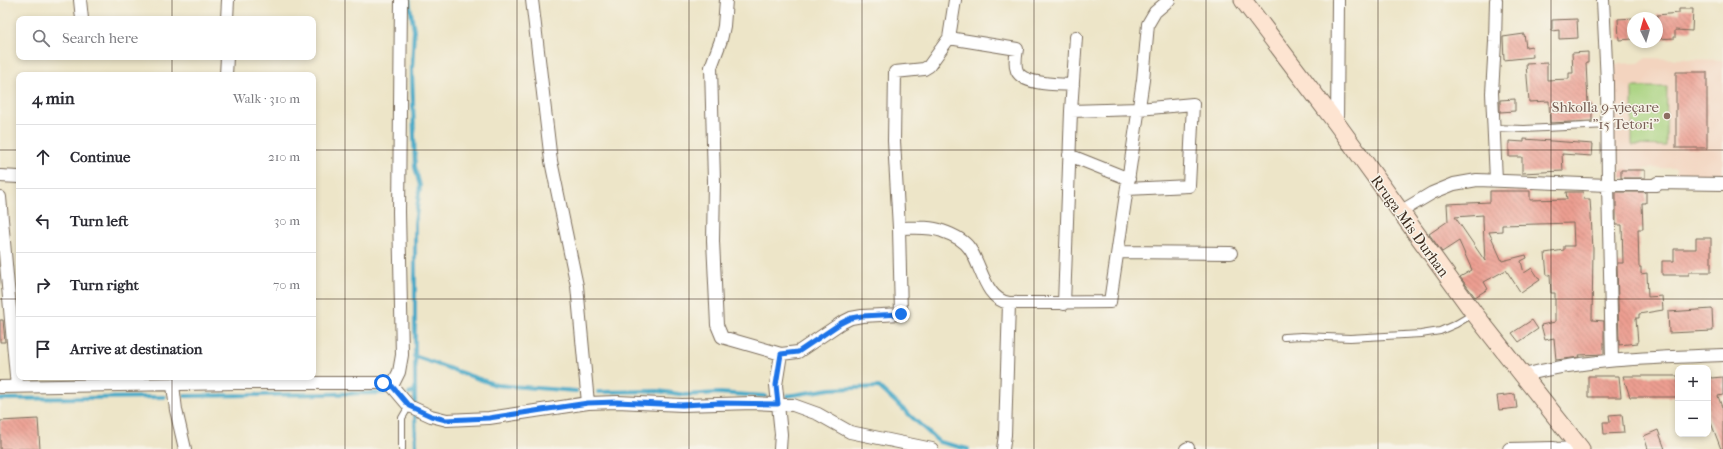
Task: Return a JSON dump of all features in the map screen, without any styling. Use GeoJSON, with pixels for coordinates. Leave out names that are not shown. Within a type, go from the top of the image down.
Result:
{"type":"FeatureCollection","features":[{"type":"Feature","properties":{"kind":"street"},"geometry":{"type":"LineString","coordinates":[[80,0],[82,16]]}},
{"type":"Feature","properties":{"kind":"street"},"geometry":{"type":"LineString","coordinates":[[227,16],[228,0]]}},
{"type":"Feature","properties":{"kind":"street"},"geometry":{"type":"LineString","coordinates":[[392,386],[399,372],[402,355],[399,205],[400,0]]}},
{"type":"Feature","properties":{"kind":"street"},"geometry":{"type":"LineString","coordinates":[[532,0],[552,161],[577,286],[588,403]]}},
{"type":"Feature","properties":{"kind":"street"},"geometry":{"type":"LineString","coordinates":[[726,0],[723,33],[711,67],[714,181],[713,241],[717,325],[722,337],[781,354],[798,352],[851,318],[901,314],[899,228],[894,141],[895,72],[924,69],[930,66],[949,38],[955,0]]}},
{"type":"Feature","properties":{"kind":"street"},"geometry":{"type":"LineString","coordinates":[[899,228],[927,228],[941,230],[962,241],[970,248],[993,294],[1003,302],[1009,304],[1110,302],[1139,109],[1148,24],[1155,12],[1169,0]]}},
{"type":"Feature","properties":{"kind":"street","name":"Rruga Mis Durhan"},"geometry":{"type":"LineString","coordinates":[[1243,0],[1337,124],[1474,313],[1580,448]]}},
{"type":"Feature","properties":{"kind":"street"},"geometry":{"type":"LineString","coordinates":[[1337,124],[1338,0]]}},
{"type":"Feature","properties":{"kind":"street"},"geometry":{"type":"LineString","coordinates":[[1496,0],[1492,93],[1496,180]]}},
{"type":"Feature","properties":{"kind":"street"},"geometry":{"type":"LineString","coordinates":[[1603,0],[1607,83],[1612,360]]}},
{"type":"Feature","properties":{"kind":"street"},"geometry":{"type":"LineString","coordinates":[[1064,304],[1069,155],[1076,37]]}},
{"type":"Feature","properties":{"kind":"street"},"geometry":{"type":"LineString","coordinates":[[949,38],[1017,49],[1015,66],[1021,77],[1032,81],[1073,85]]}},
{"type":"Feature","properties":{"kind":"street"},"geometry":{"type":"LineString","coordinates":[[226,60],[226,72]]}},
{"type":"Feature","properties":{"kind":"street"},"geometry":{"type":"LineString","coordinates":[[1069,155],[1128,184],[1189,186],[1192,104],[1139,109],[1071,111]]}},
{"type":"Feature","properties":{"kind":"street"},"geometry":{"type":"LineString","coordinates":[[0,176],[16,177]]}},
{"type":"Feature","properties":{"kind":"street"},"geometry":{"type":"LineString","coordinates":[[1400,212],[1432,193],[1454,184],[1477,180],[1608,186],[1657,185],[1657,183],[1723,184]]}},
{"type":"Feature","properties":{"kind":"street"},"geometry":{"type":"LineString","coordinates":[[0,197],[16,376]]}},
{"type":"Feature","properties":{"kind":"street"},"geometry":{"type":"LineString","coordinates":[[1118,252],[1231,253]]}},
{"type":"Feature","properties":{"kind":"street"},"geometry":{"type":"LineString","coordinates":[[1006,448],[1009,304]]}},
{"type":"Feature","properties":{"kind":"street"},"geometry":{"type":"LineString","coordinates":[[780,449],[781,434],[776,385],[781,354]]}},
{"type":"Feature","properties":{"kind":"street"},"geometry":{"type":"LineString","coordinates":[[1524,375],[1576,364],[1612,360],[1723,355]]}},
{"type":"Feature","properties":{"kind":"street"},"geometry":{"type":"LineString","coordinates":[[16,380],[17,387]]}},
{"type":"Feature","properties":{"kind":"street"},"geometry":{"type":"LineString","coordinates":[[0,387],[156,381],[173,385],[237,380],[383,383],[392,386],[409,406],[431,416],[446,420],[489,418],[588,403],[617,402],[682,405],[726,403],[778,404],[803,407],[850,432],[932,449]]}},
{"type":"Feature","properties":{"kind":"street"},"geometry":{"type":"LineString","coordinates":[[173,385],[176,410],[185,449]]}},
{"type":"Feature","properties":{"kind":"street"},"geometry":{"type":"LineString","coordinates":[[1509,449],[1580,448]]}},
{"type":"Feature","properties":{"kind":"lane"},"geometry":{"type":"LineString","coordinates":[[1493,128],[1524,129],[1608,125]]}},
{"type":"Feature","properties":{"kind":"lane"},"geometry":{"type":"LineString","coordinates":[[1284,337],[1302,336],[1350,338],[1421,334],[1440,331],[1456,324],[1474,313]]}},
{"type":"Feature","properties":{"kind":"lane"},"geometry":{"type":"LineString","coordinates":[[402,449],[402,418],[409,406]]}},
{"type":"Feature","properties":{"kind":"shaded area","name":"Shkolla 9-vjeçare \"15 Tetori\""},"geometry":{"type":"Polygon","coordinates":[[[1646,58],[1723,60],[1723,182],[1677,182],[1676,168],[1612,169],[1612,64],[1639,63],[1646,58]]]}},
{"type":"Feature","properties":{"kind":"green space"},"geometry":{"type":"Polygon","coordinates":[[[1632,87],[1667,87],[1666,146],[1632,145],[1632,87]]]}},
{"type":"Feature","properties":{"kind":"building"},"geometry":{"type":"Polygon","coordinates":[[[1679,9],[1693,9],[1692,31],[1675,30],[1675,38],[1663,39],[1663,14],[1679,13],[1679,9]]]}},
{"type":"Feature","properties":{"kind":"building"},"geometry":{"type":"Polygon","coordinates":[[[1627,18],[1627,39],[1619,40],[1618,19],[1627,18]]]}},
{"type":"Feature","properties":{"kind":"building"},"geometry":{"type":"Polygon","coordinates":[[[1577,19],[1578,38],[1559,39],[1559,30],[1552,31],[1552,20],[1577,19]]]}},
{"type":"Feature","properties":{"kind":"building"},"geometry":{"type":"Polygon","coordinates":[[[1524,34],[1526,47],[1532,46],[1533,57],[1504,60],[1503,37],[1524,34]]]}},
{"type":"Feature","properties":{"kind":"building"},"geometry":{"type":"Polygon","coordinates":[[[1588,52],[1588,63],[1586,63],[1588,104],[1592,104],[1592,121],[1550,123],[1549,101],[1529,102],[1526,64],[1547,63],[1547,80],[1569,79],[1569,73],[1573,73],[1572,53],[1588,52]]]}},
{"type":"Feature","properties":{"kind":"building"},"geometry":{"type":"Polygon","coordinates":[[[1676,72],[1707,72],[1707,148],[1676,148],[1676,72]]]}},
{"type":"Feature","properties":{"kind":"building"},"geometry":{"type":"Polygon","coordinates":[[[1515,99],[1515,111],[1500,112],[1500,100],[1515,99]]]}},
{"type":"Feature","properties":{"kind":"building"},"geometry":{"type":"Polygon","coordinates":[[[1524,139],[1593,144],[1592,156],[1562,154],[1563,171],[1522,173],[1522,157],[1509,157],[1509,141],[1524,142],[1524,139]]]}},
{"type":"Feature","properties":{"kind":"building"},"geometry":{"type":"Polygon","coordinates":[[[1621,170],[1645,170],[1645,178],[1621,178],[1621,170]]]}},
{"type":"Feature","properties":{"kind":"building"},"geometry":{"type":"Polygon","coordinates":[[[1490,191],[1530,191],[1530,200],[1567,199],[1566,192],[1583,192],[1584,199],[1590,199],[1593,249],[1592,320],[1604,321],[1604,354],[1579,355],[1580,357],[1556,360],[1554,338],[1545,340],[1541,325],[1555,322],[1555,293],[1551,293],[1550,274],[1547,276],[1545,253],[1564,250],[1564,246],[1574,246],[1573,223],[1502,225],[1502,231],[1489,232],[1502,261],[1526,255],[1527,258],[1521,261],[1524,273],[1532,268],[1540,280],[1521,293],[1506,270],[1484,282],[1488,289],[1475,297],[1460,277],[1472,270],[1459,241],[1442,252],[1429,234],[1448,221],[1447,204],[1490,202],[1490,191]],[[1483,215],[1455,217],[1485,261],[1483,215]]]}},
{"type":"Feature","properties":{"kind":"building"},"geometry":{"type":"Polygon","coordinates":[[[1616,192],[1646,192],[1646,203],[1642,203],[1643,229],[1638,229],[1639,267],[1641,267],[1641,274],[1647,273],[1648,297],[1662,296],[1663,310],[1639,314],[1639,318],[1636,318],[1638,343],[1619,345],[1617,263],[1623,263],[1622,225],[1616,225],[1616,192]]]}},
{"type":"Feature","properties":{"kind":"building"},"geometry":{"type":"Polygon","coordinates":[[[1696,238],[1711,238],[1711,272],[1689,272],[1689,275],[1662,275],[1662,261],[1674,261],[1674,249],[1696,249],[1696,238]]]}},
{"type":"Feature","properties":{"kind":"building"},"geometry":{"type":"Polygon","coordinates":[[[1712,309],[1713,331],[1669,333],[1668,312],[1712,309]]]}},
{"type":"Feature","properties":{"kind":"building"},"geometry":{"type":"Polygon","coordinates":[[[0,320],[3,320],[5,342],[0,342],[0,320]]]}},
{"type":"Feature","properties":{"kind":"building"},"geometry":{"type":"Polygon","coordinates":[[[1532,320],[1538,329],[1519,342],[1512,333],[1532,320]]]}},
{"type":"Feature","properties":{"kind":"building"},"geometry":{"type":"Polygon","coordinates":[[[1588,376],[1619,376],[1621,397],[1588,397],[1588,376]]]}},
{"type":"Feature","properties":{"kind":"building"},"geometry":{"type":"Polygon","coordinates":[[[1623,376],[1675,376],[1675,397],[1630,397],[1623,376]]]}},
{"type":"Feature","properties":{"kind":"building"},"geometry":{"type":"Polygon","coordinates":[[[1723,377],[1723,395],[1718,396],[1723,410],[1723,449],[1721,449],[1711,423],[1711,378],[1723,377]]]}},
{"type":"Feature","properties":{"kind":"building"},"geometry":{"type":"Polygon","coordinates":[[[1515,394],[1517,408],[1499,410],[1497,396],[1515,394]]]}},
{"type":"Feature","properties":{"kind":"building"},"geometry":{"type":"Polygon","coordinates":[[[1622,414],[1624,433],[1604,434],[1603,422],[1610,422],[1609,415],[1622,414]]]}},
{"type":"Feature","properties":{"kind":"building"},"geometry":{"type":"Polygon","coordinates":[[[38,419],[40,449],[0,449],[0,421],[38,419]]]}},
{"type":"Feature","properties":{"kind":"building"},"geometry":{"type":"Polygon","coordinates":[[[1658,430],[1665,449],[1648,449],[1644,436],[1658,430]]]}},
{"type":"Feature","properties":{"kind":"waterway"},"geometry":{"type":"LineString","coordinates":[[409,0],[414,30],[412,69],[415,167],[420,186],[415,223],[415,402]]}},
{"type":"Feature","properties":{"kind":"waterway"},"geometry":{"type":"LineString","coordinates":[[414,356],[496,385],[576,391]]}},
{"type":"Feature","properties":{"kind":"waterway"},"geometry":{"type":"LineString","coordinates":[[787,396],[830,389],[879,387],[939,442],[968,449]]}},
{"type":"Feature","properties":{"kind":"waterway"},"geometry":{"type":"LineString","coordinates":[[409,394],[415,390]]}},
{"type":"Feature","properties":{"kind":"waterway"},"geometry":{"type":"LineString","coordinates":[[598,392],[658,391],[686,395],[718,393],[765,396]]}},
{"type":"Feature","properties":{"kind":"waterway"},"geometry":{"type":"LineString","coordinates":[[185,396],[385,393]]}},
{"type":"Feature","properties":{"kind":"waterway"},"geometry":{"type":"LineString","coordinates":[[0,399],[164,397]]}},
{"type":"Feature","properties":{"kind":"waterway"},"geometry":{"type":"LineString","coordinates":[[415,413],[416,449]]}},
{"type":"Feature","properties":{"kind":"place","name":"Shkolla 9-vjeçare \"15 Tetori\""},"geometry":{"type":"Point","coordinates":[1667,116]}},
{"type":"Feature","properties":{"kind":"route"},"geometry":{"type":"LineString","coordinates":[[383,383],[392,386],[409,406],[431,416],[446,420],[489,418],[588,403],[617,402],[682,405],[720,403],[778,404],[776,385],[781,354],[798,352],[851,318],[901,314]]}}]}
